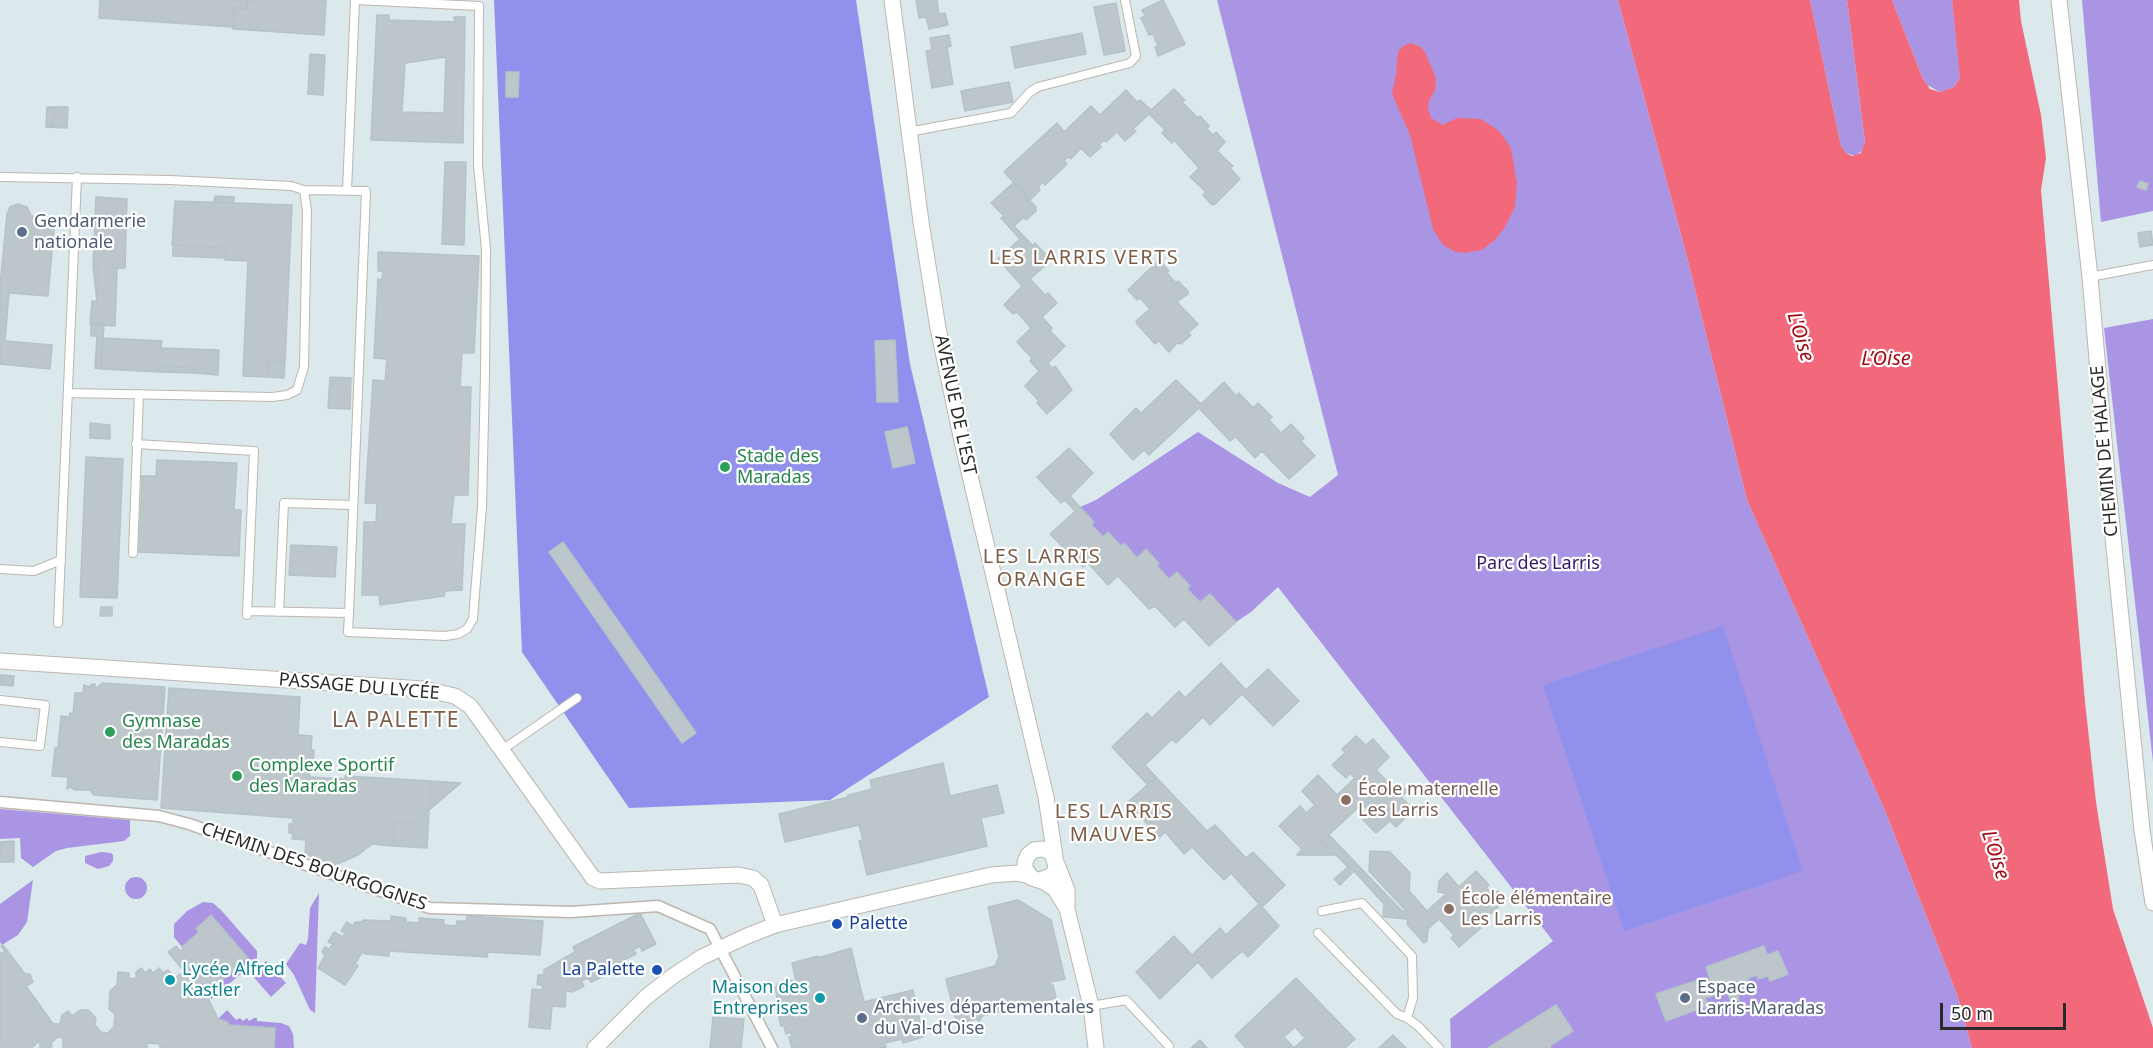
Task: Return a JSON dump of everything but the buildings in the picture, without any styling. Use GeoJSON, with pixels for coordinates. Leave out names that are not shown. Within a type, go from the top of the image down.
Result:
{"type":"FeatureCollection","features":[{"type":"Feature","properties":{"kind":"street","name":"AVENUE DE L'EST"},"geometry":{"type":"LineString","coordinates":[[891,0],[931,285],[948,378],[1046,804],[1055,860],[1067,890],[1067,909],[1090,1006],[1096,1048]]}},
{"type":"Feature","properties":{"kind":"street","name":"CHEMIN DE HALAGE"},"geometry":{"type":"LineString","coordinates":[[2059,0],[2090,277],[2108,488],[2140,807],[2153,903]]}},
{"type":"Feature","properties":{"kind":"street","name":"PASSAGE DU LYCÉE"},"geometry":{"type":"LineString","coordinates":[[0,661],[441,692],[463,700],[470,706],[593,878],[600,880],[738,875],[753,878],[761,885],[775,925]]}},
{"type":"Feature","properties":{"kind":"street","name":"CHEMIN DES BOURGOGNES"},"geometry":{"type":"LineString","coordinates":[[0,802],[159,816],[189,824],[430,908],[571,912],[657,906],[708,927],[772,1048]]}},
{"type":"Feature","properties":{"kind":"street","name":"AVENUE DE L'EST"},"geometry":{"type":"LineString","coordinates":[[1028,855],[1041,835],[1046,804]]}},
{"type":"Feature","properties":{"kind":"street"},"geometry":{"type":"LineString","coordinates":[[595,1048],[646,997],[673,976],[721,948],[775,925],[991,875],[1018,873],[1034,878],[1053,875],[1055,860],[1044,849],[991,875]]}},
{"type":"Feature","properties":{"kind":"street"},"geometry":{"type":"LineString","coordinates":[[1028,855],[1025,866],[1034,878]]}},
{"type":"Feature","properties":{"kind":"street","name":"AVENUE DE L'EST"},"geometry":{"type":"LineString","coordinates":[[1034,878],[1055,889],[1067,909]]}},
{"type":"Feature","properties":{"kind":"lane"},"geometry":{"type":"LineString","coordinates":[[0,177],[77,177],[282,185],[304,190],[347,191],[366,191],[348,632],[446,636],[458,634],[467,629],[473,619],[482,507],[486,250],[478,165],[479,6],[355,0],[347,191]]}},
{"type":"Feature","properties":{"kind":"lane"},"geometry":{"type":"LineString","coordinates":[[908,132],[1011,113],[1030,92],[1038,87],[1130,63],[1136,56],[1125,0]]}},
{"type":"Feature","properties":{"kind":"lane"},"geometry":{"type":"LineString","coordinates":[[58,623],[77,177]]}},
{"type":"Feature","properties":{"kind":"lane"},"geometry":{"type":"LineString","coordinates":[[68,393],[272,397],[287,395],[297,390],[304,367],[307,211],[304,190]]}},
{"type":"Feature","properties":{"kind":"lane"},"geometry":{"type":"LineString","coordinates":[[2090,277],[2153,265]]}},
{"type":"Feature","properties":{"kind":"lane"},"geometry":{"type":"LineString","coordinates":[[133,553],[139,394]]}},
{"type":"Feature","properties":{"kind":"lane"},"geometry":{"type":"LineString","coordinates":[[136,444],[254,451],[247,613],[349,613]]}},
{"type":"Feature","properties":{"kind":"lane"},"geometry":{"type":"LineString","coordinates":[[279,612],[285,503],[353,505]]}},
{"type":"Feature","properties":{"kind":"lane"},"geometry":{"type":"LineString","coordinates":[[0,569],[34,572],[61,560]]}},
{"type":"Feature","properties":{"kind":"lane"},"geometry":{"type":"LineString","coordinates":[[502,750],[577,698]]}},
{"type":"Feature","properties":{"kind":"lane"},"geometry":{"type":"LineString","coordinates":[[0,700],[45,705],[40,746],[0,742]]}},
{"type":"Feature","properties":{"kind":"lane"},"geometry":{"type":"LineString","coordinates":[[1322,911],[1362,903],[1412,956],[1413,998],[1407,1018]]}},
{"type":"Feature","properties":{"kind":"lane"},"geometry":{"type":"LineString","coordinates":[[1318,933],[1397,1014],[1418,1026],[1439,1048]]}},
{"type":"Feature","properties":{"kind":"lane"},"geometry":{"type":"LineString","coordinates":[[1090,1006],[1126,1000],[1169,1046]]}},
{"type":"Feature","properties":{"kind":"green space","name":"Parc des Larris"},"geometry":{"type":"Polygon","coordinates":[[[1217,0],[1618,0],[1686,253],[1747,500],[1886,813],[1958,997],[1972,1048],[1451,1048],[1450,1019],[1553,941],[1278,587],[1251,612],[1236,622],[1210,594],[1200,602],[1187,589],[1190,586],[1169,579],[1146,549],[1137,558],[1124,543],[1121,546],[1108,533],[1103,537],[1080,507],[1096,500],[1198,432],[1278,483],[1310,497],[1338,475],[1217,0]]]}},
{"type":"Feature","properties":{"kind":"green space"},"geometry":{"type":"Polygon","coordinates":[[[1810,0],[1847,0],[1865,142],[1863,150],[1855,156],[1846,153],[1841,146],[1810,0]]]}},
{"type":"Feature","properties":{"kind":"green space"},"geometry":{"type":"Polygon","coordinates":[[[1892,0],[1952,0],[1960,72],[1960,78],[1954,87],[1940,92],[1927,85],[1892,0]]]}},
{"type":"Feature","properties":{"kind":"green space"},"geometry":{"type":"Polygon","coordinates":[[[2082,0],[2153,0],[2153,211],[2101,222],[2082,0]]]}},
{"type":"Feature","properties":{"kind":"green space"},"geometry":{"type":"Polygon","coordinates":[[[2153,319],[2153,762],[2104,328],[2153,319]]]}},
{"type":"Feature","properties":{"kind":"green space"},"geometry":{"type":"Polygon","coordinates":[[[0,809],[130,820],[130,836],[124,841],[56,851],[33,867],[21,858],[20,838],[0,839],[0,809]]]}},
{"type":"Feature","properties":{"kind":"green space"},"geometry":{"type":"Polygon","coordinates":[[[101,852],[113,855],[113,861],[109,866],[98,869],[85,863],[85,856],[101,852]]]}},
{"type":"Feature","properties":{"kind":"green space"},"geometry":{"type":"Polygon","coordinates":[[[136,877],[144,880],[147,888],[144,896],[136,899],[128,896],[125,888],[128,880],[136,877]]]}},
{"type":"Feature","properties":{"kind":"green space"},"geometry":{"type":"Polygon","coordinates":[[[33,880],[27,922],[18,935],[2,945],[0,942],[0,904],[33,880]]]}},
{"type":"Feature","properties":{"kind":"green space"},"geometry":{"type":"Polygon","coordinates":[[[319,893],[315,1013],[310,1010],[294,975],[286,964],[300,943],[306,945],[310,908],[319,893]]]}},
{"type":"Feature","properties":{"kind":"green space"},"geometry":{"type":"Polygon","coordinates":[[[203,902],[213,903],[221,910],[257,951],[257,960],[246,970],[240,964],[247,957],[211,915],[196,928],[199,932],[182,947],[174,937],[174,924],[187,911],[203,902]]]}},
{"type":"Feature","properties":{"kind":"green space"},"geometry":{"type":"Polygon","coordinates":[[[266,961],[286,983],[271,997],[251,974],[266,961]]]}},
{"type":"Feature","properties":{"kind":"green space"},"geometry":{"type":"Polygon","coordinates":[[[237,968],[242,973],[211,999],[210,997],[216,991],[214,987],[237,968]]]}},
{"type":"Feature","properties":{"kind":"green space"},"geometry":{"type":"Polygon","coordinates":[[[227,1010],[236,1020],[240,1018],[243,1021],[247,1018],[249,1021],[257,1018],[257,1021],[289,1026],[293,1034],[294,1048],[274,1048],[218,1019],[227,1010]]]}},
{"type":"Feature","properties":{"kind":"shaded area","name":"Stade des Maradas"},"geometry":{"type":"Polygon","coordinates":[[[494,0],[856,0],[910,364],[989,697],[830,800],[629,808],[522,652],[494,0]]]}},
{"type":"Feature","properties":{"kind":"shaded area"},"geometry":{"type":"Polygon","coordinates":[[[1723,626],[1803,871],[1624,931],[1543,685],[1723,626]]]}},
{"type":"Feature","properties":{"kind":"water","name":"L’Oise"},"geometry":{"type":"Polygon","coordinates":[[[1618,0],[1810,0],[1841,146],[1846,153],[1852,156],[1861,153],[1865,142],[1847,0],[1892,0],[1923,79],[1930,89],[1940,92],[1954,87],[1960,78],[1952,0],[2019,0],[2021,21],[2041,115],[2046,158],[2041,190],[2085,702],[2096,802],[2113,909],[2153,1028],[2153,1048],[1972,1048],[1958,997],[1886,813],[1747,500],[1686,253],[1618,0]]]}},
{"type":"Feature","properties":{"kind":"water"},"geometry":{"type":"Polygon","coordinates":[[[1411,43],[1421,47],[1425,52],[1436,78],[1435,90],[1428,108],[1431,118],[1443,125],[1457,118],[1481,119],[1499,131],[1511,148],[1517,183],[1515,207],[1505,227],[1495,240],[1482,250],[1456,252],[1443,245],[1433,229],[1410,135],[1392,94],[1398,52],[1403,46],[1411,43]]]}},
{"type":"Feature","properties":{"kind":"place","name":"Gendarmerie nationale"},"geometry":{"type":"Point","coordinates":[22,232]}},
{"type":"Feature","properties":{"kind":"place","name":"Stade des Maradas"},"geometry":{"type":"Point","coordinates":[725,467]}},
{"type":"Feature","properties":{"kind":"place","name":"Gymnase des Maradas"},"geometry":{"type":"Point","coordinates":[110,732]}},
{"type":"Feature","properties":{"kind":"place","name":"Complexe Sportif des Maradas"},"geometry":{"type":"Point","coordinates":[237,776]}},
{"type":"Feature","properties":{"kind":"place","name":"École maternelle Les Larris"},"geometry":{"type":"Point","coordinates":[1346,800]}},
{"type":"Feature","properties":{"kind":"place","name":"École élémentaire Les Larris"},"geometry":{"type":"Point","coordinates":[1449,909]}},
{"type":"Feature","properties":{"kind":"place","name":"Palette"},"geometry":{"type":"Point","coordinates":[837,924]}},
{"type":"Feature","properties":{"kind":"place","name":"La Palette"},"geometry":{"type":"Point","coordinates":[657,970]}},
{"type":"Feature","properties":{"kind":"place","name":"Lycée Alfred Kastler"},"geometry":{"type":"Point","coordinates":[170,980]}},
{"type":"Feature","properties":{"kind":"place","name":"Maison des Entreprises"},"geometry":{"type":"Point","coordinates":[820,998]}},
{"type":"Feature","properties":{"kind":"place","name":"Espace Larris-Maradas"},"geometry":{"type":"Point","coordinates":[1685,998]}},
{"type":"Feature","properties":{"kind":"place","name":"Archives départementales du Val-d'Oise"},"geometry":{"type":"Point","coordinates":[862,1018]}},
{"type":"Feature","properties":{"kind":"district","name":"LES LARRIS VERTS"},"geometry":{"type":"Point","coordinates":[1084,258]}},
{"type":"Feature","properties":{"kind":"district","name":"LES LARRIS ORANGE"},"geometry":{"type":"Point","coordinates":[1042,568]}},
{"type":"Feature","properties":{"kind":"district","name":"LA PALETTE"},"geometry":{"type":"Point","coordinates":[396,721]}},
{"type":"Feature","properties":{"kind":"district","name":"LES LARRIS MAUVES"},"geometry":{"type":"Point","coordinates":[1114,824]}},
{"type":"Feature","properties":{"kind":"water label","name":"L'Oise"},"geometry":{"type":"Point","coordinates":[1800,337]}},
{"type":"Feature","properties":{"kind":"water label","name":"L'Oise"},"geometry":{"type":"Point","coordinates":[1995,855]}}]}
